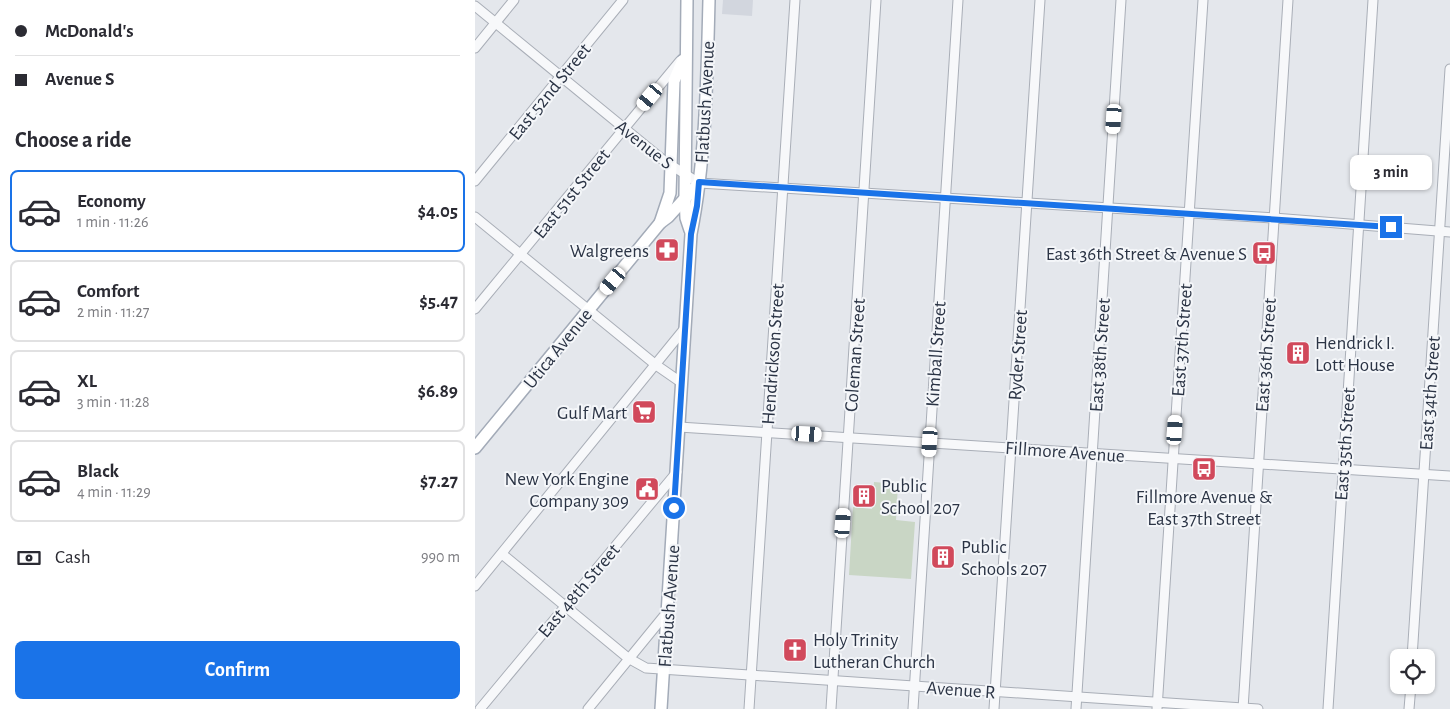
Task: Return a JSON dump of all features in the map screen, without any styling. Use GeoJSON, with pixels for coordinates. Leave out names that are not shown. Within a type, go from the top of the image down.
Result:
{"type":"FeatureCollection","features":[{"type":"Feature","properties":{"kind":"main road","name":"Flatbush Avenue"},"geometry":{"type":"LineString","coordinates":[[687,0],[685,197],[686,218],[691,234]]}},
{"type":"Feature","properties":{"kind":"main road","name":"Flatbush Avenue"},"geometry":{"type":"LineString","coordinates":[[661,709],[691,234],[697,206],[707,75],[709,0]]}},
{"type":"Feature","properties":{"kind":"main road"},"geometry":{"type":"LineString","coordinates":[[660,223],[670,193],[674,80],[686,53]]}},
{"type":"Feature","properties":{"kind":"main road","name":"Utica Avenue"},"geometry":{"type":"LineString","coordinates":[[475,448],[660,223],[668,217],[699,182]]}},
{"type":"Feature","properties":{"kind":"street"},"geometry":{"type":"LineString","coordinates":[[475,48],[514,0]]}},
{"type":"Feature","properties":{"kind":"street","name":"East 52nd Street"},"geometry":{"type":"LineString","coordinates":[[475,181],[623,0]]}},
{"type":"Feature","properties":{"kind":"street","name":"Hendrickson Street"},"geometry":{"type":"LineString","coordinates":[[749,709],[795,0]]}},
{"type":"Feature","properties":{"kind":"street","name":"Coleman Street"},"geometry":{"type":"LineString","coordinates":[[831,709],[876,0]]}},
{"type":"Feature","properties":{"kind":"street","name":"Kimball Street"},"geometry":{"type":"LineString","coordinates":[[913,709],[958,0]]}},
{"type":"Feature","properties":{"kind":"street","name":"Ryder Street"},"geometry":{"type":"LineString","coordinates":[[994,709],[1040,0]]}},
{"type":"Feature","properties":{"kind":"street","name":"East 38th Street"},"geometry":{"type":"LineString","coordinates":[[1076,709],[1121,0]]}},
{"type":"Feature","properties":{"kind":"street","name":"East 37th Street"},"geometry":{"type":"LineString","coordinates":[[1157,706],[1203,0]]}},
{"type":"Feature","properties":{"kind":"street","name":"East 36th Street"},"geometry":{"type":"LineString","coordinates":[[1243,709],[1288,0]]}},
{"type":"Feature","properties":{"kind":"street","name":"East 35th Street"},"geometry":{"type":"LineString","coordinates":[[1328,709],[1373,0]]}},
{"type":"Feature","properties":{"kind":"street","name":"Avenue S"},"geometry":{"type":"LineString","coordinates":[[475,6],[671,166],[699,182],[1274,218],[1450,232]]}},
{"type":"Feature","properties":{"kind":"street","name":"East 51st Street"},"geometry":{"type":"LineString","coordinates":[[475,310],[686,53]]}},
{"type":"Feature","properties":{"kind":"street","name":"East 34th Street"},"geometry":{"type":"LineString","coordinates":[[1414,649],[1450,69]]}},
{"type":"Feature","properties":{"kind":"street"},"geometry":{"type":"LineString","coordinates":[[475,217],[655,365],[682,383]]}},
{"type":"Feature","properties":{"kind":"street"},"geometry":{"type":"LineString","coordinates":[[475,586],[685,328]]}},
{"type":"Feature","properties":{"kind":"street","name":"Fillmore Avenue"},"geometry":{"type":"LineString","coordinates":[[679,427],[1450,476]]}},
{"type":"Feature","properties":{"kind":"street","name":"East 48th Street"},"geometry":{"type":"LineString","coordinates":[[480,709],[677,472]]}},
{"type":"Feature","properties":{"kind":"street","name":"Avenue R"},"geometry":{"type":"LineString","coordinates":[[502,554],[628,658],[646,668],[1077,697],[1157,706],[1258,709]]}},
{"type":"Feature","properties":{"kind":"street"},"geometry":{"type":"LineString","coordinates":[[588,709],[668,611]]}},
{"type":"Feature","properties":{"kind":"street"},"geometry":{"type":"LineString","coordinates":[[1409,709],[1410,694]]}},
{"type":"Feature","properties":{"kind":"shaded area"},"geometry":{"type":"Polygon","coordinates":[[[723,0],[753,0],[752,16],[722,14],[723,0]]]}},
{"type":"Feature","properties":{"kind":"green space"},"geometry":{"type":"Polygon","coordinates":[[[874,482],[898,484],[896,520],[915,522],[911,579],[849,575],[853,507],[872,509],[874,482]]]}},
{"type":"Feature","properties":{"kind":"place","name":"Walgreens"},"geometry":{"type":"Point","coordinates":[667,250]}},
{"type":"Feature","properties":{"kind":"place","name":"East 36th Street & Avenue S"},"geometry":{"type":"Point","coordinates":[1264,253]}},
{"type":"Feature","properties":{"kind":"place","name":"Hendrick I. Lott House"},"geometry":{"type":"Point","coordinates":[1298,353]}},
{"type":"Feature","properties":{"kind":"place","name":"Gulf Mart"},"geometry":{"type":"Point","coordinates":[644,412]}},
{"type":"Feature","properties":{"kind":"place","name":"Fillmore Avenue & East 37th Street"},"geometry":{"type":"Point","coordinates":[1204,469]}},
{"type":"Feature","properties":{"kind":"place","name":"New York Engine Company 309"},"geometry":{"type":"Point","coordinates":[647,489]}},
{"type":"Feature","properties":{"kind":"place","name":"Public School 207"},"geometry":{"type":"Point","coordinates":[864,496]}},
{"type":"Feature","properties":{"kind":"place","name":"Public Schools 207"},"geometry":{"type":"Point","coordinates":[943,557]}},
{"type":"Feature","properties":{"kind":"place","name":"Holy Trinity Lutheran Church"},"geometry":{"type":"Point","coordinates":[795,650]}},
{"type":"Feature","properties":{"kind":"route"},"geometry":{"type":"LineString","coordinates":[[674,508],[691,234],[697,206],[699,182],[1391,227]]}}]}
